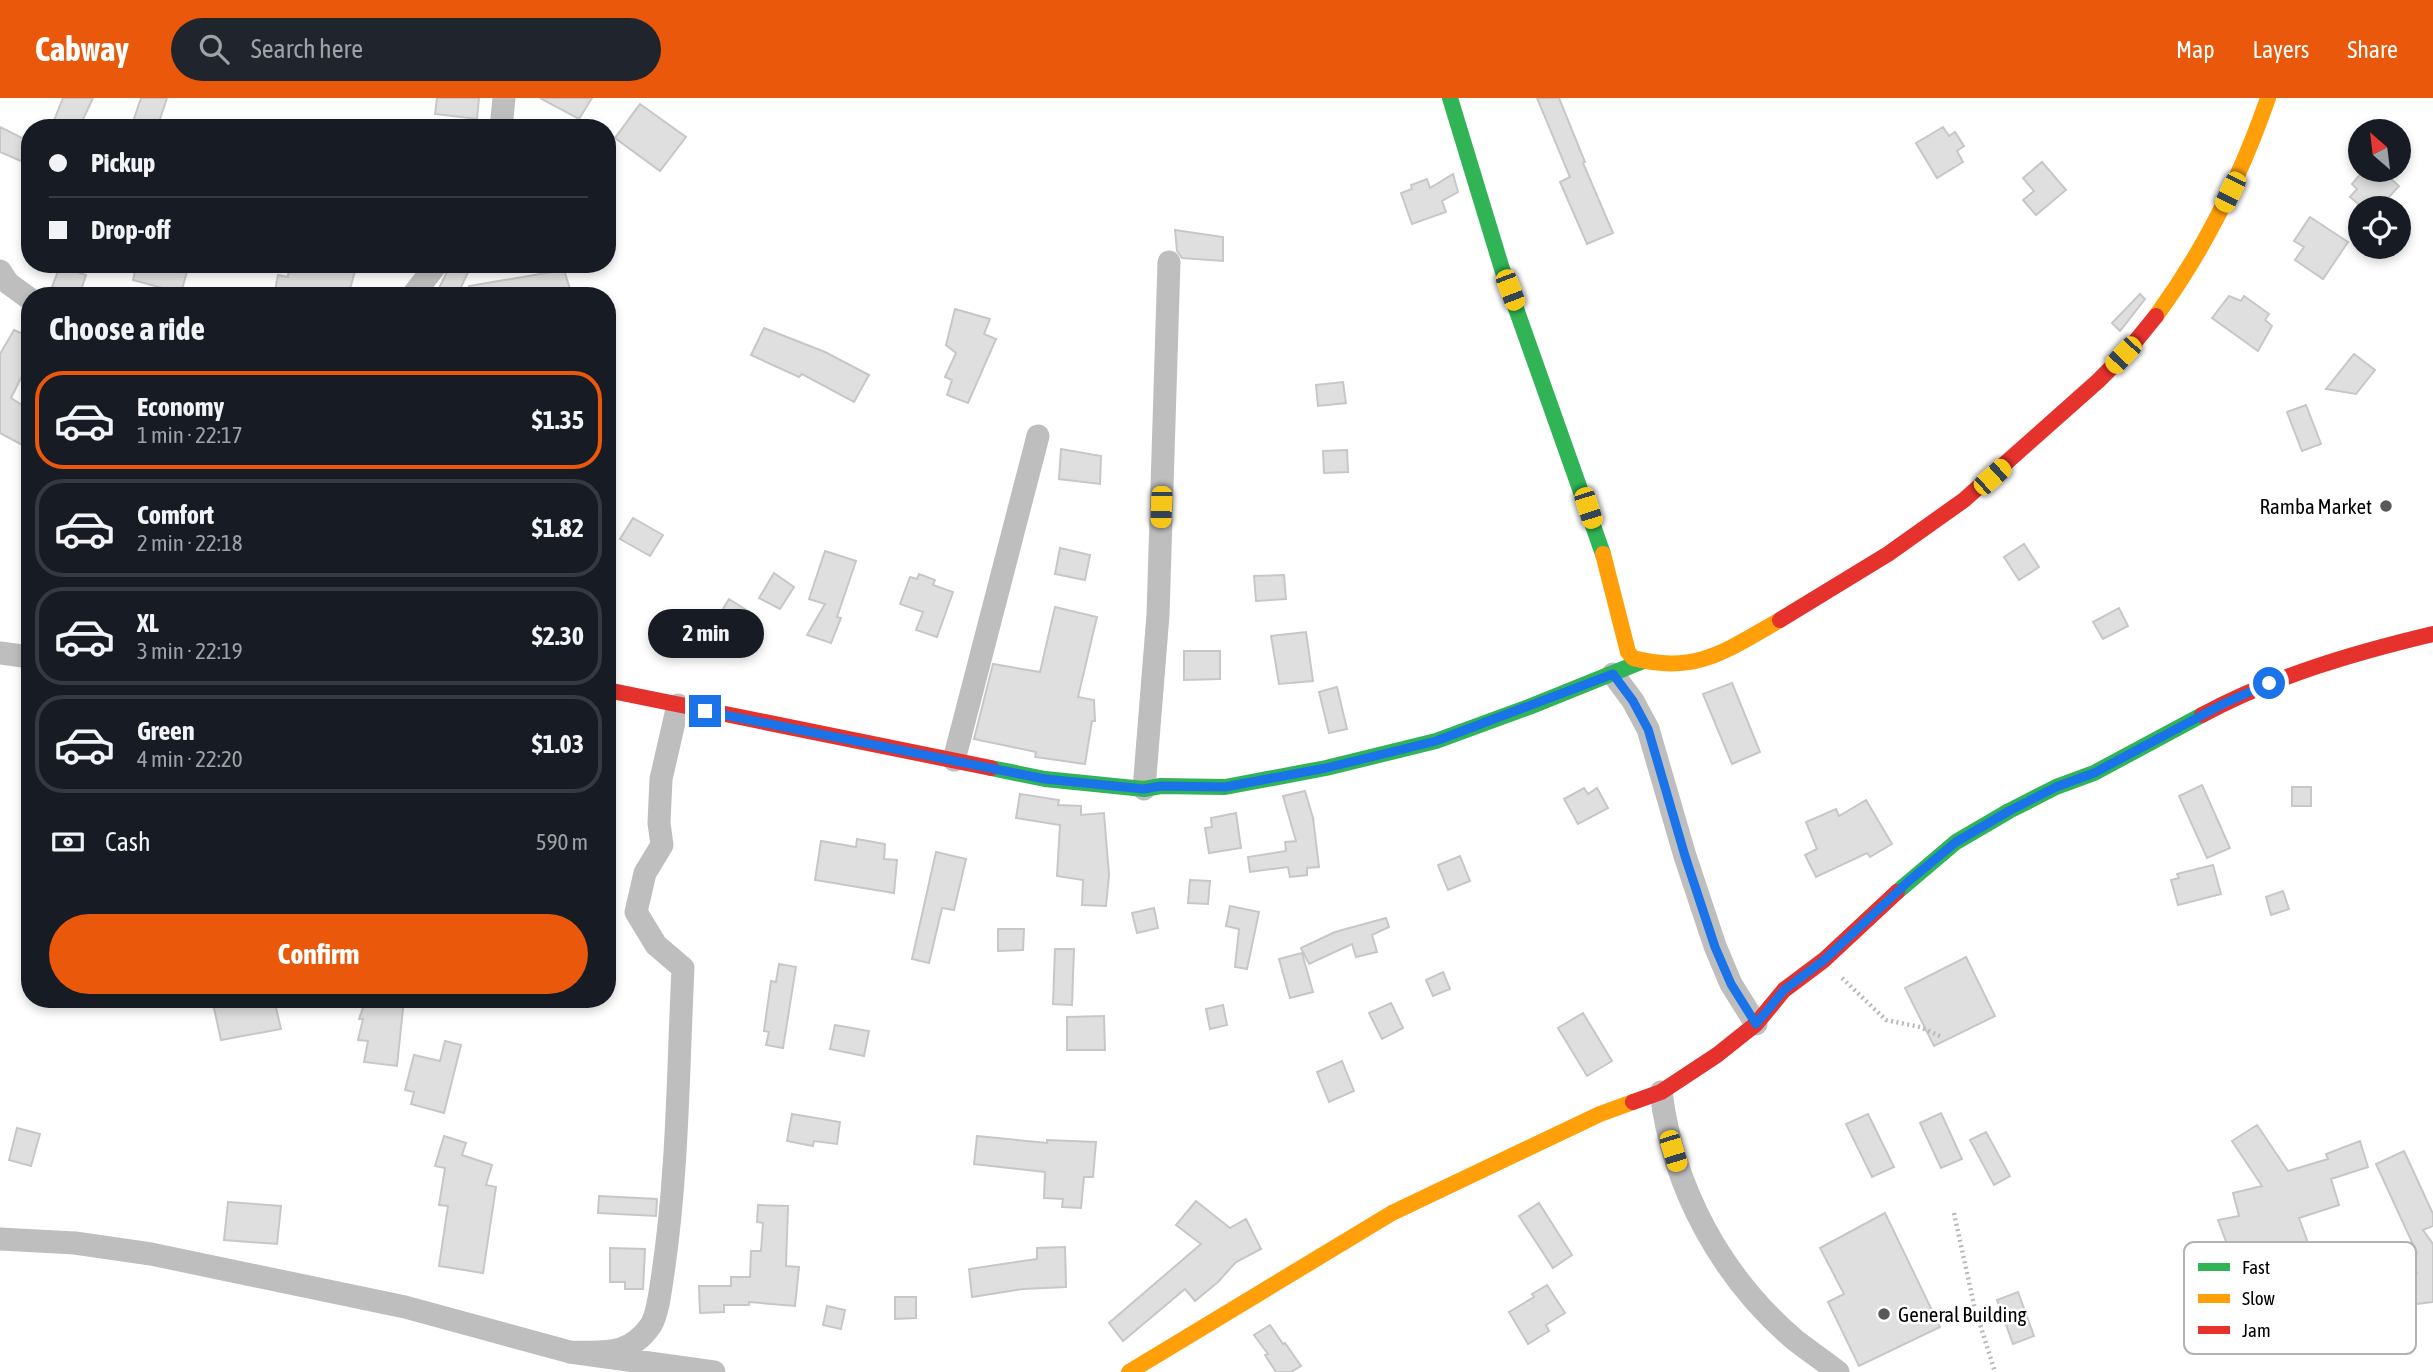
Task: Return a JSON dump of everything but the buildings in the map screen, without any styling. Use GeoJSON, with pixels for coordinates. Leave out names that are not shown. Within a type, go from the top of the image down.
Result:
{"type":"FeatureCollection","features":[{"type":"Feature","properties":{"kind":"street"},"geometry":{"type":"LineString","coordinates":[[502,119],[505,98]]}},
{"type":"Feature","properties":{"kind":"street"},"geometry":{"type":"LineString","coordinates":[[1450,98],[1502,269],[1599,539],[1629,652],[1633,658],[1666,666],[1711,657],[1731,648],[1860,572],[1938,521],[1988,481],[2109,369],[2150,325],[2210,231],[2239,172],[2268,98]]}},
{"type":"Feature","properties":{"kind":"street"},"geometry":{"type":"LineString","coordinates":[[1144,789],[1158,615],[1169,262]]}},
{"type":"Feature","properties":{"kind":"street"},"geometry":{"type":"LineString","coordinates":[[0,271],[8,283],[21,292]]}},
{"type":"Feature","properties":{"kind":"street"},"geometry":{"type":"LineString","coordinates":[[419,287],[430,273]]}},
{"type":"Feature","properties":{"kind":"street"},"geometry":{"type":"LineString","coordinates":[[954,760],[1038,436]]}},
{"type":"Feature","properties":{"kind":"street"},"geometry":{"type":"LineString","coordinates":[[1129,1372],[1392,1213],[1600,1114],[1661,1092],[1717,1055],[1756,1024],[1784,990],[1824,960],[1910,880],[1956,842],[2009,811],[2056,787],[2125,758],[2223,704],[2269,683],[2361,651],[2433,634]]}},
{"type":"Feature","properties":{"kind":"street"},"geometry":{"type":"LineString","coordinates":[[0,653],[21,656]]}},
{"type":"Feature","properties":{"kind":"street"},"geometry":{"type":"LineString","coordinates":[[616,692],[1045,779],[1144,789],[1161,786],[1225,787],[1326,768],[1436,741],[1643,661]]}},
{"type":"Feature","properties":{"kind":"street"},"geometry":{"type":"LineString","coordinates":[[1613,674],[1633,701],[1648,729],[1715,947],[1731,984],[1756,1024]]}},
{"type":"Feature","properties":{"kind":"street"},"geometry":{"type":"LineString","coordinates":[[570,1352],[616,1353],[636,1341],[653,1323],[660,1287],[671,1219],[683,968],[656,945],[636,912],[645,873],[662,845],[659,823],[662,779],[678,705]]}},
{"type":"Feature","properties":{"kind":"street"},"geometry":{"type":"LineString","coordinates":[[1661,1092],[1665,1119],[1682,1180],[1697,1216],[1716,1248],[1737,1279],[1766,1312],[1796,1340],[1838,1372]]}},
{"type":"Feature","properties":{"kind":"street"},"geometry":{"type":"LineString","coordinates":[[0,1239],[75,1243],[177,1259],[405,1307],[570,1352],[714,1372]]}},
{"type":"Feature","properties":{"kind":"path"},"geometry":{"type":"LineString","coordinates":[[1824,960],[1886,1020],[1920,1027],[1940,1035]]}},
{"type":"Feature","properties":{"kind":"path"},"geometry":{"type":"LineString","coordinates":[[1954,1213],[1974,1305],[1995,1372]]}},
{"type":"Feature","properties":{"kind":"traffic: fast"},"geometry":{"type":"LineString","coordinates":[[1450,98],[1502,269],[1603,554]]}},
{"type":"Feature","properties":{"kind":"traffic: fast"},"geometry":{"type":"LineString","coordinates":[[991,768],[1045,779],[1144,789],[1161,786],[1225,787],[1326,768],[1436,741],[1643,661]]}},
{"type":"Feature","properties":{"kind":"traffic: fast"},"geometry":{"type":"LineString","coordinates":[[1897,892],[1956,842],[2009,811],[2056,787],[2094,773],[2202,715]]}},
{"type":"Feature","properties":{"kind":"traffic: slow"},"geometry":{"type":"LineString","coordinates":[[2156,316],[2206,238],[2234,184],[2268,98]]}},
{"type":"Feature","properties":{"kind":"traffic: slow"},"geometry":{"type":"LineString","coordinates":[[1603,554],[1628,652],[1633,658],[1675,663],[1710,657],[1780,620]]}},
{"type":"Feature","properties":{"kind":"traffic: slow"},"geometry":{"type":"LineString","coordinates":[[1129,1372],[1392,1213],[1600,1114],[1633,1102]]}},
{"type":"Feature","properties":{"kind":"traffic: jam"},"geometry":{"type":"LineString","coordinates":[[1780,620],[1888,554],[1964,500],[2098,381],[2126,353],[2156,316]]}},
{"type":"Feature","properties":{"kind":"traffic: jam"},"geometry":{"type":"LineString","coordinates":[[2202,715],[2286,677],[2373,649],[2433,634]]}},
{"type":"Feature","properties":{"kind":"traffic: jam"},"geometry":{"type":"LineString","coordinates":[[616,692],[991,768]]}},
{"type":"Feature","properties":{"kind":"traffic: jam"},"geometry":{"type":"LineString","coordinates":[[1633,1102],[1661,1092],[1717,1055],[1756,1024],[1784,990],[1824,960],[1897,892]]}},
{"type":"Feature","properties":{"kind":"place","name":"Ramba Market"},"geometry":{"type":"Point","coordinates":[2386,506]}},
{"type":"Feature","properties":{"kind":"place","name":"General Building"},"geometry":{"type":"Point","coordinates":[1884,1314]}},
{"type":"Feature","properties":{"kind":"route"},"geometry":{"type":"LineString","coordinates":[[705,711],[1045,779],[1144,789],[1161,786],[1225,787],[1326,768],[1436,741],[1613,674],[1633,701],[1648,729],[1715,947],[1731,984],[1756,1024],[1784,990],[1824,960],[1910,880],[1956,842],[2056,787],[2094,773],[2155,743],[2223,704],[2269,683]]}}]}
